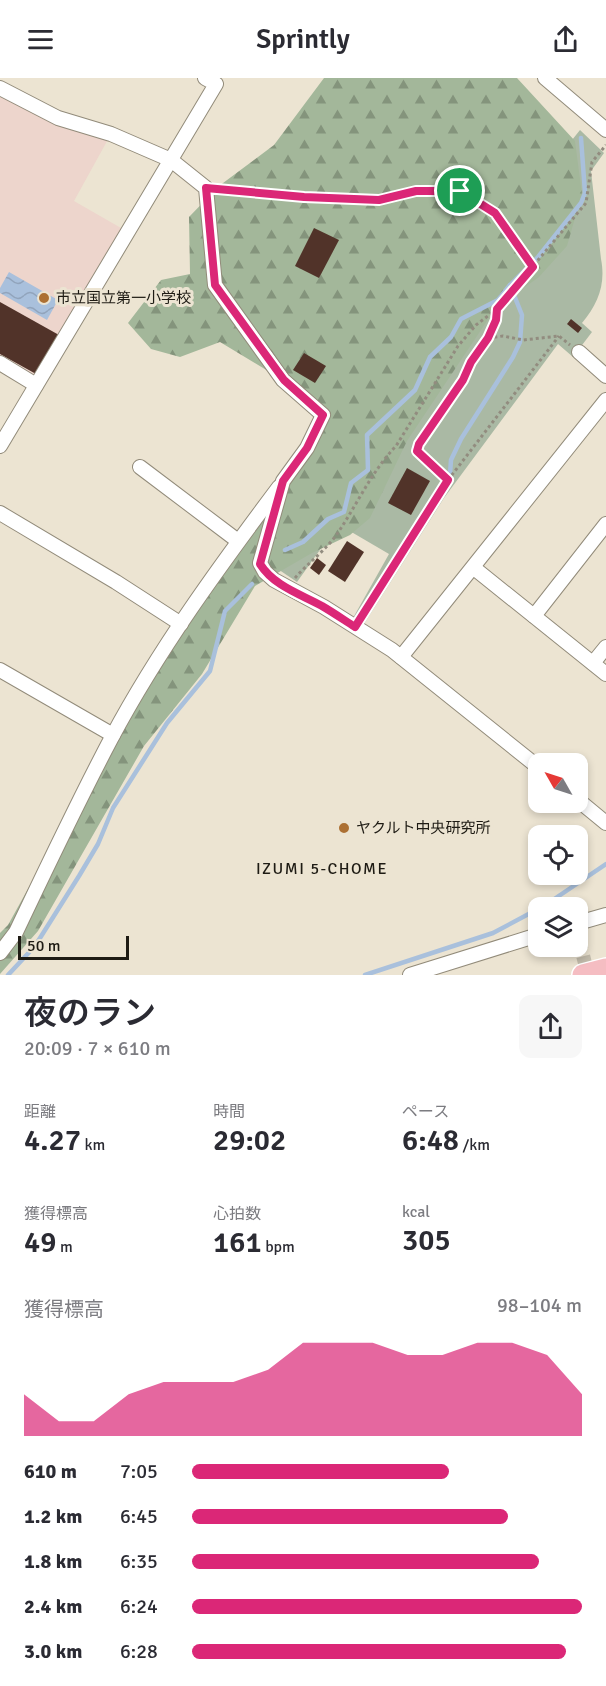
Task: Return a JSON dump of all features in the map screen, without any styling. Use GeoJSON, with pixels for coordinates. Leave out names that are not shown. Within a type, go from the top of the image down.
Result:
{"type":"FeatureCollection","features":[{"type":"Feature","properties":{"kind":"highway"},"geometry":{"type":"LineString","coordinates":[[583,975],[606,969]]}},
{"type":"Feature","properties":{"kind":"street"},"geometry":{"type":"LineString","coordinates":[[545,78],[606,130]]}},
{"type":"Feature","properties":{"kind":"street"},"geometry":{"type":"LineString","coordinates":[[0,446],[171,159],[213,80]]}},
{"type":"Feature","properties":{"kind":"street"},"geometry":{"type":"LineString","coordinates":[[0,88],[58,118],[111,134],[171,159],[206,188],[215,285],[284,380],[323,415],[307,448],[238,541],[181,624],[113,735],[16,932],[0,953]]}},
{"type":"Feature","properties":{"kind":"street"},"geometry":{"type":"LineString","coordinates":[[579,352],[606,375]]}},
{"type":"Feature","properties":{"kind":"street"},"geometry":{"type":"LineString","coordinates":[[0,363],[36,385]]}},
{"type":"Feature","properties":{"kind":"street"},"geometry":{"type":"LineString","coordinates":[[401,657],[606,400]]}},
{"type":"Feature","properties":{"kind":"street"},"geometry":{"type":"LineString","coordinates":[[140,467],[238,541]]}},
{"type":"Feature","properties":{"kind":"street"},"geometry":{"type":"LineString","coordinates":[[283,481],[260,564],[265,572],[274,580],[324,607],[401,657],[528,758]]}},
{"type":"Feature","properties":{"kind":"street"},"geometry":{"type":"LineString","coordinates":[[0,513],[116,582],[181,624]]}},
{"type":"Feature","properties":{"kind":"street"},"geometry":{"type":"LineString","coordinates":[[534,616],[606,524]]}},
{"type":"Feature","properties":{"kind":"street"},"geometry":{"type":"LineString","coordinates":[[474,568],[606,674]]}},
{"type":"Feature","properties":{"kind":"street"},"geometry":{"type":"LineString","coordinates":[[593,663],[606,647]]}},
{"type":"Feature","properties":{"kind":"street"},"geometry":{"type":"LineString","coordinates":[[0,670],[113,735]]}},
{"type":"Feature","properties":{"kind":"street"},"geometry":{"type":"LineString","coordinates":[[588,808],[606,823]]}},
{"type":"Feature","properties":{"kind":"street"},"geometry":{"type":"LineString","coordinates":[[588,920],[606,915]]}},
{"type":"Feature","properties":{"kind":"street"},"geometry":{"type":"LineString","coordinates":[[410,975],[528,938]]}},
{"type":"Feature","properties":{"kind":"path"},"geometry":{"type":"LineString","coordinates":[[287,588],[335,537],[366,485],[396,446],[458,346],[476,325],[497,309],[586,203],[592,162],[606,145]]}},
{"type":"Feature","properties":{"kind":"path"},"geometry":{"type":"LineString","coordinates":[[206,188],[304,197],[379,200],[416,191],[460,191],[495,213],[533,267]]}},
{"type":"Feature","properties":{"kind":"path"},"geometry":{"type":"LineString","coordinates":[[448,480],[417,451],[419,444],[463,380],[471,362],[488,338],[496,320],[497,309]]}},
{"type":"Feature","properties":{"kind":"path"},"geometry":{"type":"LineString","coordinates":[[488,338],[503,336],[523,340],[559,336],[579,352]]}},
{"type":"Feature","properties":{"kind":"path"},"geometry":{"type":"LineString","coordinates":[[355,627],[448,480],[559,336]]}},
{"type":"Feature","properties":{"kind":"shaded area","name":"市立国立第一小学校"},"geometry":{"type":"Polygon","coordinates":[[[0,88],[111,134],[74,201],[128,232],[36,385],[0,363],[0,88]]]}},
{"type":"Feature","properties":{"kind":"green space"},"geometry":{"type":"Polygon","coordinates":[[[324,78],[517,78],[575,141],[582,194],[567,246],[539,277],[495,309],[407,441],[370,518],[350,535],[312,553],[255,586],[202,674],[144,746],[38,931],[0,974],[0,933],[8,925],[113,735],[323,416],[283,380],[220,342],[180,357],[151,349],[128,323],[161,280],[190,274],[189,217],[219,186],[274,145],[324,78]]]}},
{"type":"Feature","properties":{"kind":"green space"},"geometry":{"type":"Polygon","coordinates":[[[580,130],[604,153],[591,171],[602,268],[599,293],[582,323],[592,332],[573,357],[558,344],[444,498],[364,624],[353,618],[389,554],[348,530],[332,533],[297,582],[269,563],[456,285],[580,130]]]}},
{"type":"Feature","properties":{"kind":"water"},"geometry":{"type":"Polygon","coordinates":[[[9,272],[58,300],[47,320],[0,293],[0,288],[9,272]]]}},
{"type":"Feature","properties":{"kind":"building"},"geometry":{"type":"Polygon","coordinates":[[[314,228],[339,240],[319,278],[295,266],[314,228]]]}},
{"type":"Feature","properties":{"kind":"building"},"geometry":{"type":"Polygon","coordinates":[[[0,302],[59,335],[36,374],[0,354],[0,302]]]}},
{"type":"Feature","properties":{"kind":"building"},"geometry":{"type":"Polygon","coordinates":[[[571,319],[582,328],[578,333],[567,324],[571,319]]]}},
{"type":"Feature","properties":{"kind":"building"},"geometry":{"type":"Polygon","coordinates":[[[304,353],[326,366],[315,383],[293,370],[304,353]]]}},
{"type":"Feature","properties":{"kind":"building"},"geometry":{"type":"Polygon","coordinates":[[[407,468],[430,481],[411,515],[388,503],[407,468]]]}},
{"type":"Feature","properties":{"kind":"building"},"geometry":{"type":"Polygon","coordinates":[[[347,541],[364,552],[345,582],[328,571],[347,541]]]}},
{"type":"Feature","properties":{"kind":"building"},"geometry":{"type":"Polygon","coordinates":[[[317,558],[326,565],[319,575],[310,568],[317,558]]]}},
{"type":"Feature","properties":{"kind":"waterway"},"geometry":{"type":"LineString","coordinates":[[285,550],[303,542],[328,519],[344,512],[351,483],[368,470],[367,435],[415,390],[430,357],[451,337],[461,319],[498,300],[538,257],[581,203],[585,193],[581,138]]}},
{"type":"Feature","properties":{"kind":"waterway"},"geometry":{"type":"LineString","coordinates":[[450,474],[451,460],[461,439],[513,357],[520,342],[522,315],[510,285]]}},
{"type":"Feature","properties":{"kind":"waterway"},"geometry":{"type":"LineString","coordinates":[[8,975],[35,946],[98,844],[113,808],[167,723],[210,671],[225,611],[252,584]]}},
{"type":"Feature","properties":{"kind":"waterway"},"geometry":{"type":"LineString","coordinates":[[557,897],[606,864]]}},
{"type":"Feature","properties":{"kind":"waterway"},"geometry":{"type":"LineString","coordinates":[[365,975],[493,933],[528,914]]}},
{"type":"Feature","properties":{"kind":"tunnel"},"geometry":{"type":"LineString","coordinates":[[583,957],[588,975]]}},
{"type":"Feature","properties":{"kind":"place","name":"市立国立第一小学校"},"geometry":{"type":"Point","coordinates":[44,298]}},
{"type":"Feature","properties":{"kind":"place","name":"ヤクルト中央研究所"},"geometry":{"type":"Point","coordinates":[344,828]}},
{"type":"Feature","properties":{"kind":"district","name":"IZUMI 5-CHOME"},"geometry":{"type":"Point","coordinates":[322,869]}},
{"type":"Feature","properties":{"kind":"route"},"geometry":{"type":"LineString","coordinates":[[206,188],[304,197],[379,200],[416,191],[460,191],[495,213],[533,267],[497,309],[496,320],[488,338],[471,362],[463,380],[419,444],[417,451],[448,480],[355,627],[274,580],[260,564],[283,481],[307,448],[323,415],[284,380],[215,285],[206,188]]}}]}
